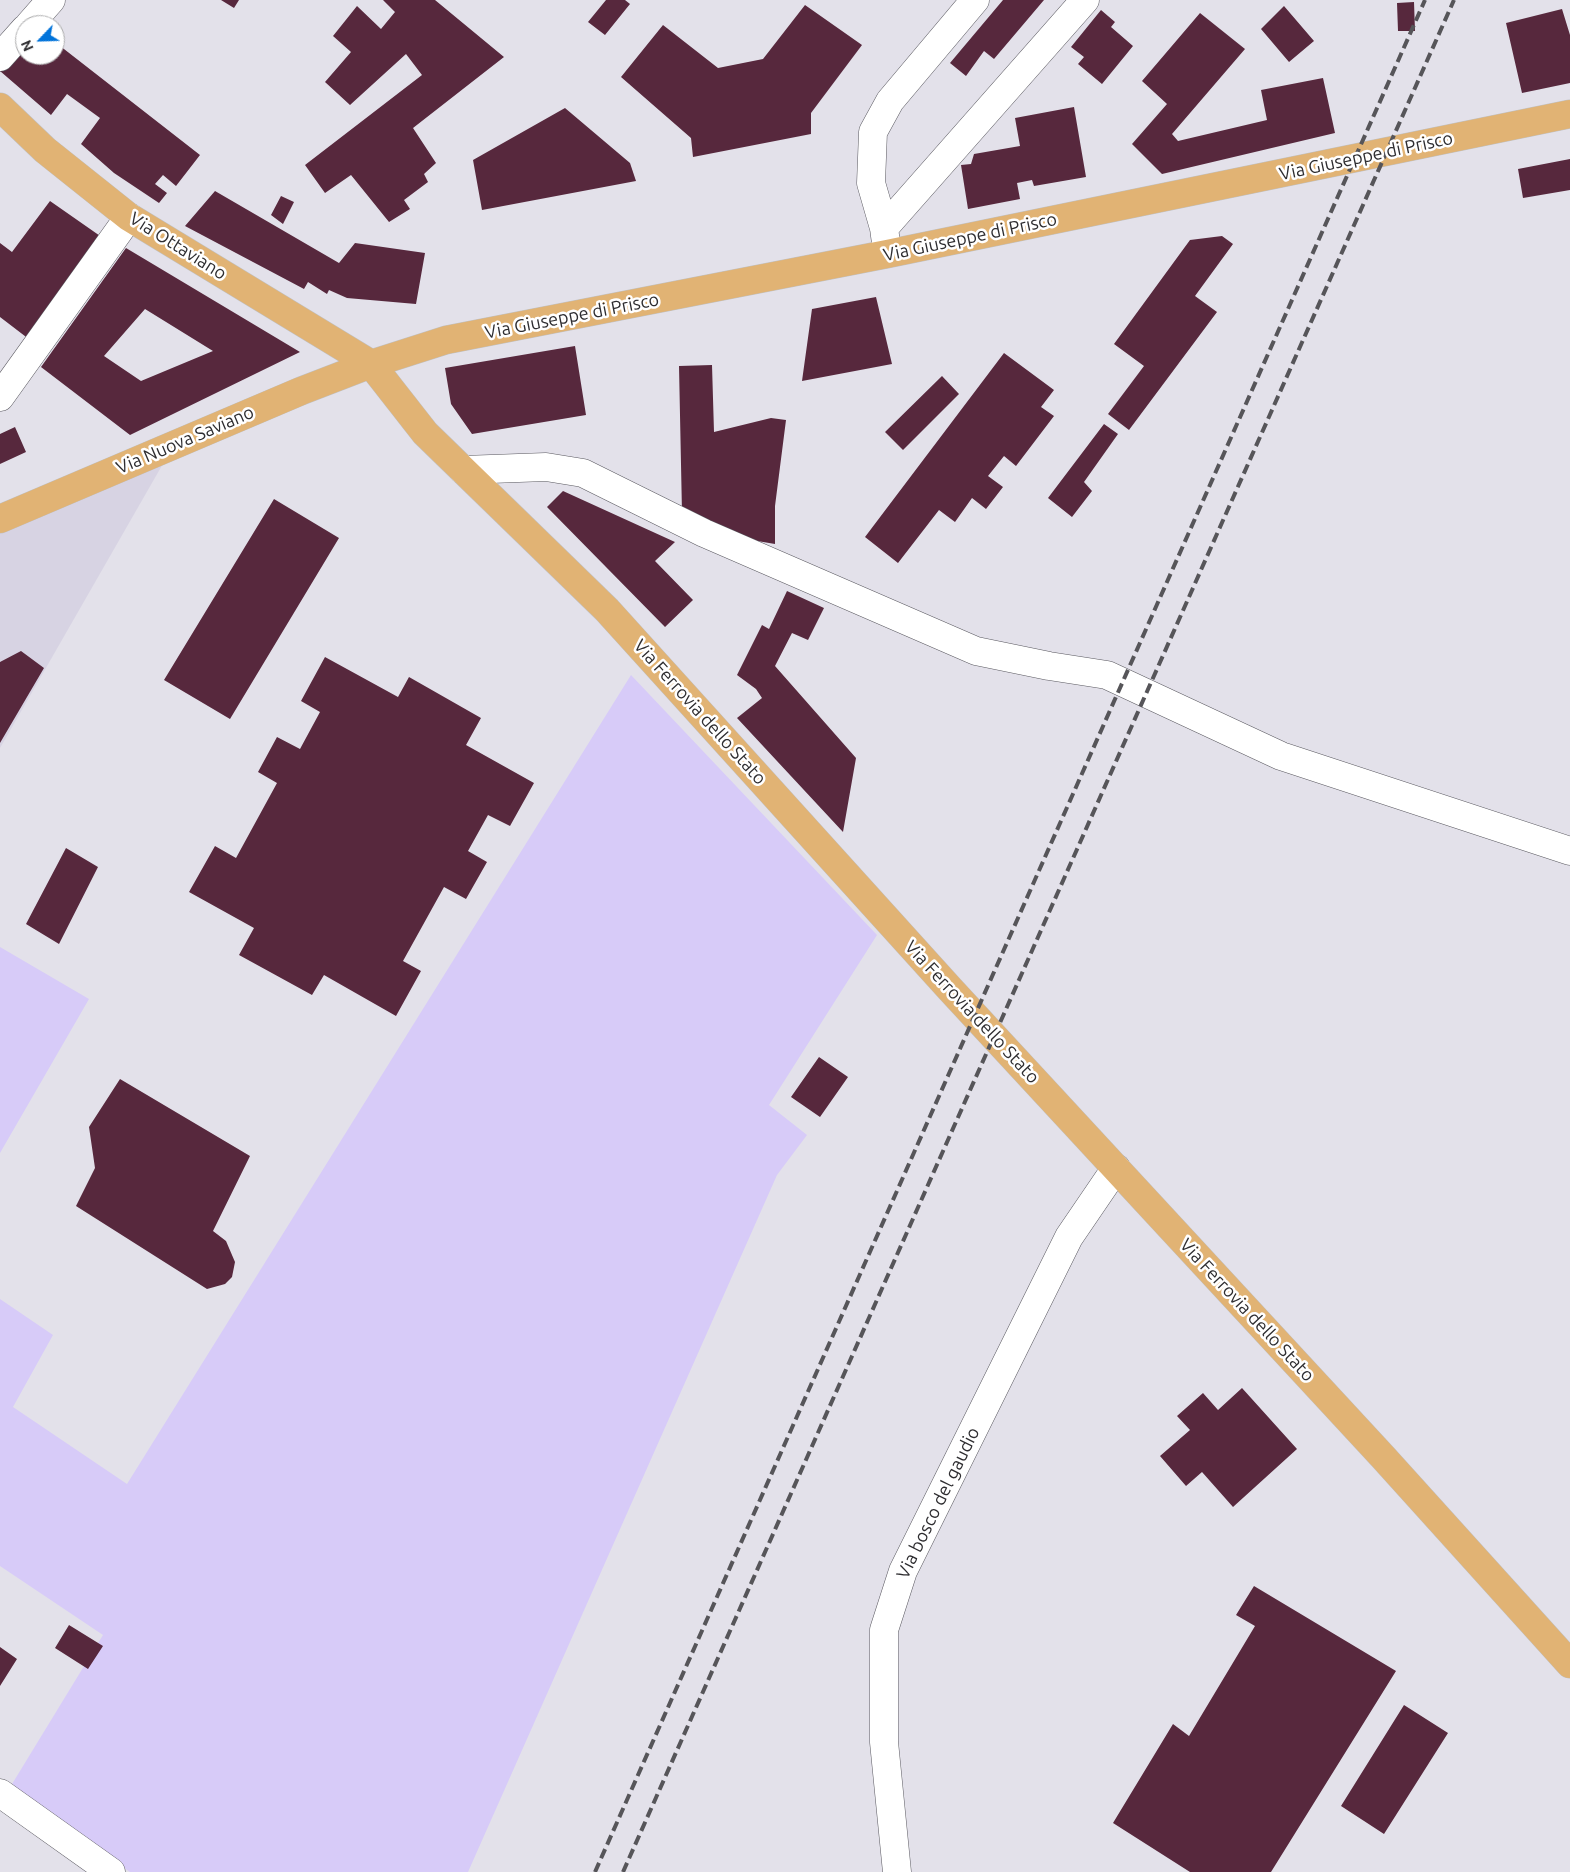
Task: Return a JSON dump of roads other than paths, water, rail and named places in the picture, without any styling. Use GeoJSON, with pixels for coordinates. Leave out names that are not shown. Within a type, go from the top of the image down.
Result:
{"type":"FeatureCollection","features":[{"type":"Feature","properties":{"kind":"main road","name":"Via Ottaviano"},"geometry":{"type":"LineString","coordinates":[[0,107],[45,150],[129,217],[371,364]]}},
{"type":"Feature","properties":{"kind":"main road","name":"Via Giuseppe di Prisco"},"geometry":{"type":"LineString","coordinates":[[371,364],[446,340],[885,241],[1570,114]]}},
{"type":"Feature","properties":{"kind":"main road","name":"Via Ferrovia dello Stato"},"geometry":{"type":"LineString","coordinates":[[371,364],[425,433],[607,610],[944,981],[1383,1457],[1570,1664]]}},
{"type":"Feature","properties":{"kind":"main road","name":"Via Nuova Saviano"},"geometry":{"type":"LineString","coordinates":[[0,519],[301,391],[371,364]]}},
{"type":"Feature","properties":{"kind":"street"},"geometry":{"type":"LineString","coordinates":[[38,15],[51,0]]}},
{"type":"Feature","properties":{"kind":"street"},"geometry":{"type":"LineString","coordinates":[[885,241],[871,183],[873,132],[890,101],[975,0]]}},
{"type":"Feature","properties":{"kind":"street"},"geometry":{"type":"LineString","coordinates":[[885,241],[1085,0]]}},
{"type":"Feature","properties":{"kind":"street"},"geometry":{"type":"LineString","coordinates":[[0,57],[15,40]]}},
{"type":"Feature","properties":{"kind":"street"},"geometry":{"type":"LineString","coordinates":[[0,397],[129,217]]}},
{"type":"Feature","properties":{"kind":"street"},"geometry":{"type":"LineString","coordinates":[[463,470],[546,467],[583,473],[704,532],[976,651],[1049,666],[1107,675],[1281,756],[1570,851]]}},
{"type":"Feature","properties":{"kind":"street","name":"Via bosco del gaudio"},"geometry":{"type":"LineString","coordinates":[[897,1872],[884,1742],[884,1630],[902,1571],[1069,1238],[1116,1168]]}},
{"type":"Feature","properties":{"kind":"street"},"geometry":{"type":"LineString","coordinates":[[0,1793],[111,1872]]}},
{"type":"Feature","properties":{"kind":"railway"},"geometry":{"type":"LineString","coordinates":[[595,1872],[1425,0]]}},
{"type":"Feature","properties":{"kind":"railway"},"geometry":{"type":"LineString","coordinates":[[623,1872],[1454,0]]}}]}
